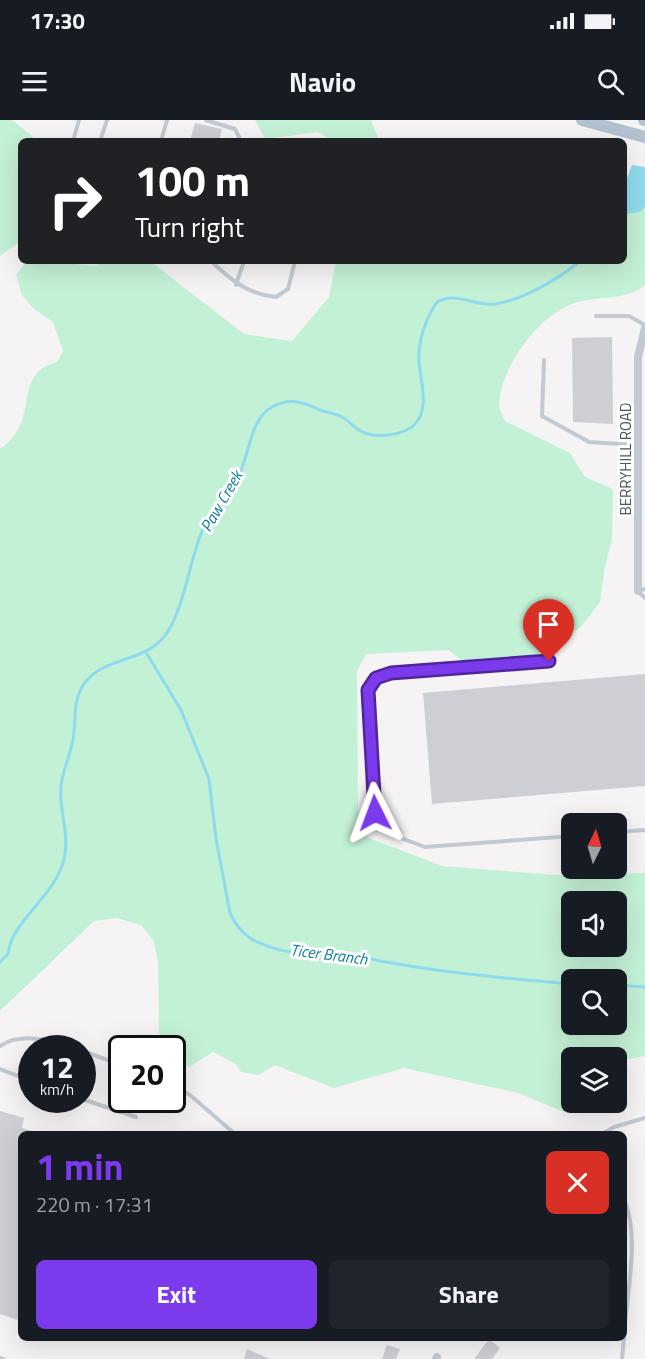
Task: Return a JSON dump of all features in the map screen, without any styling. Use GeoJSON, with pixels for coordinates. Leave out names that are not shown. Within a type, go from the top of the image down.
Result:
{"type":"FeatureCollection","features":[{"type":"Feature","properties":{"kind":"main road"},"geometry":{"type":"LineString","coordinates":[[582,120],[645,137]]}},
{"type":"Feature","properties":{"kind":"street","name":"BERRYHILL ROAD"},"geometry":{"type":"LineString","coordinates":[[642,590],[638,357],[645,327]]}},
{"type":"Feature","properties":{"kind":"lane"},"geometry":{"type":"LineString","coordinates":[[74,138],[79,120]]}},
{"type":"Feature","properties":{"kind":"lane"},"geometry":{"type":"LineString","coordinates":[[101,138],[107,120]]}},
{"type":"Feature","properties":{"kind":"lane"},"geometry":{"type":"LineString","coordinates":[[162,138],[167,120]]}},
{"type":"Feature","properties":{"kind":"lane"},"geometry":{"type":"LineString","coordinates":[[206,120],[234,129],[239,138]]}},
{"type":"Feature","properties":{"kind":"lane"},"geometry":{"type":"LineString","coordinates":[[214,264],[236,285],[261,296],[276,297],[288,289],[293,264]]}},
{"type":"Feature","properties":{"kind":"lane"},"geometry":{"type":"LineString","coordinates":[[236,285],[242,264]]}},
{"type":"Feature","properties":{"kind":"lane"},"geometry":{"type":"LineString","coordinates":[[596,316],[629,316],[645,327]]}},
{"type":"Feature","properties":{"kind":"lane"},"geometry":{"type":"LineString","coordinates":[[543,360],[542,416],[589,442],[638,445]]}},
{"type":"Feature","properties":{"kind":"lane"},"geometry":{"type":"LineString","coordinates":[[642,590],[645,598]]}},
{"type":"Feature","properties":{"kind":"lane"},"geometry":{"type":"LineString","coordinates":[[549,661],[391,673],[376,678],[368,690],[375,813],[383,825],[401,838],[425,848],[561,837]]}},
{"type":"Feature","properties":{"kind":"lane"},"geometry":{"type":"LineString","coordinates":[[627,831],[645,830]]}},
{"type":"Feature","properties":{"kind":"lane"},"geometry":{"type":"LineString","coordinates":[[0,1046],[8,1041],[18,1040]]}},
{"type":"Feature","properties":{"kind":"lane"},"geometry":{"type":"LineString","coordinates":[[0,1069],[18,1076]]}},
{"type":"Feature","properties":{"kind":"lane"},"geometry":{"type":"LineString","coordinates":[[186,1093],[232,1131]]}},
{"type":"Feature","properties":{"kind":"lane"},"geometry":{"type":"LineString","coordinates":[[96,1104],[136,1118]]}},
{"type":"Feature","properties":{"kind":"lane"},"geometry":{"type":"LineString","coordinates":[[607,1131],[645,1118]]}},
{"type":"Feature","properties":{"kind":"lane"},"geometry":{"type":"LineString","coordinates":[[627,1206],[630,1213],[630,1240],[627,1286]]}},
{"type":"Feature","properties":{"kind":"lane"},"geometry":{"type":"LineString","coordinates":[[622,1359],[624,1341]]}},
{"type":"Feature","properties":{"kind":"green space"},"geometry":{"type":"Polygon","coordinates":[[[0,120],[12,120],[34,138],[18,138],[18,243],[0,256],[0,120]]]}},
{"type":"Feature","properties":{"kind":"green space"},"geometry":{"type":"Polygon","coordinates":[[[255,120],[371,120],[378,138],[328,138],[318,132],[264,138],[255,120]]]}},
{"type":"Feature","properties":{"kind":"green space"},"geometry":{"type":"Polygon","coordinates":[[[645,183],[645,285],[629,294],[574,303],[548,319],[535,330],[515,358],[507,374],[499,404],[505,421],[570,453],[585,477],[613,489],[612,539],[604,571],[600,602],[581,627],[531,658],[464,662],[448,650],[366,654],[357,671],[358,819],[369,838],[442,866],[561,875],[561,879],[627,879],[627,873],[645,873],[645,1056],[627,1059],[627,1047],[561,1047],[561,1111],[518,1093],[404,1068],[334,1088],[275,1065],[259,1075],[241,1072],[236,1064],[213,1052],[189,1067],[186,1065],[186,1035],[160,1035],[159,1032],[158,962],[154,941],[141,925],[117,918],[94,921],[0,1011],[0,449],[18,429],[33,378],[46,366],[57,362],[63,351],[53,322],[33,308],[22,295],[16,275],[25,264],[97,266],[99,264],[154,264],[244,334],[292,341],[329,297],[335,264],[627,264],[627,200],[645,183]]]}},
{"type":"Feature","properties":{"kind":"water"},"geometry":{"type":"Polygon","coordinates":[[[632,165],[645,167],[645,207],[640,212],[627,214],[627,178],[632,165]]]}},
{"type":"Feature","properties":{"kind":"building"},"geometry":{"type":"Polygon","coordinates":[[[195,123],[222,129],[220,138],[191,138],[195,123]]]}},
{"type":"Feature","properties":{"kind":"building"},"geometry":{"type":"Polygon","coordinates":[[[612,337],[613,424],[573,422],[572,338],[612,337]]]}},
{"type":"Feature","properties":{"kind":"building"},"geometry":{"type":"Polygon","coordinates":[[[645,674],[645,786],[432,804],[423,693],[645,674]]]}},
{"type":"Feature","properties":{"kind":"building"},"geometry":{"type":"Polygon","coordinates":[[[0,1111],[24,1118],[22,1128],[32,1131],[18,1131],[18,1320],[0,1314],[0,1111]]]}},
{"type":"Feature","properties":{"kind":"building"},"geometry":{"type":"Polygon","coordinates":[[[488,1341],[491,1341],[500,1348],[492,1359],[474,1359],[488,1341]]]}},
{"type":"Feature","properties":{"kind":"building"},"geometry":{"type":"Polygon","coordinates":[[[387,1345],[400,1349],[396,1359],[382,1359],[387,1345]]]}},
{"type":"Feature","properties":{"kind":"building"},"geometry":{"type":"Polygon","coordinates":[[[247,1349],[270,1359],[244,1359],[247,1349]]]}},
{"type":"Feature","properties":{"kind":"waterway","name":"Paw Creek"},"geometry":{"type":"LineString","coordinates":[[0,962],[8,954],[11,942],[25,919],[52,885],[64,859],[66,836],[61,784],[73,737],[76,702],[81,689],[89,678],[100,670],[150,649],[170,628],[180,605],[202,531],[236,481],[259,420],[272,407],[291,401],[340,416],[370,435],[391,435],[404,431],[414,425],[422,412],[419,347],[429,315],[437,302],[452,298],[496,304],[518,298],[562,275],[576,264]]}},
{"type":"Feature","properties":{"kind":"waterway","name":"Ticer Branch"},"geometry":{"type":"LineString","coordinates":[[147,654],[181,710],[209,779],[216,839],[230,913],[247,936],[256,942],[287,951],[352,956],[442,971],[561,983]]}},
{"type":"Feature","properties":{"kind":"waterway","name":"Ticer Branch"},"geometry":{"type":"LineString","coordinates":[[627,986],[645,987]]}},
{"type":"Feature","properties":{"kind":"route"},"geometry":{"type":"LineString","coordinates":[[375,813],[368,690],[376,678],[391,673],[549,661]]}}]}
